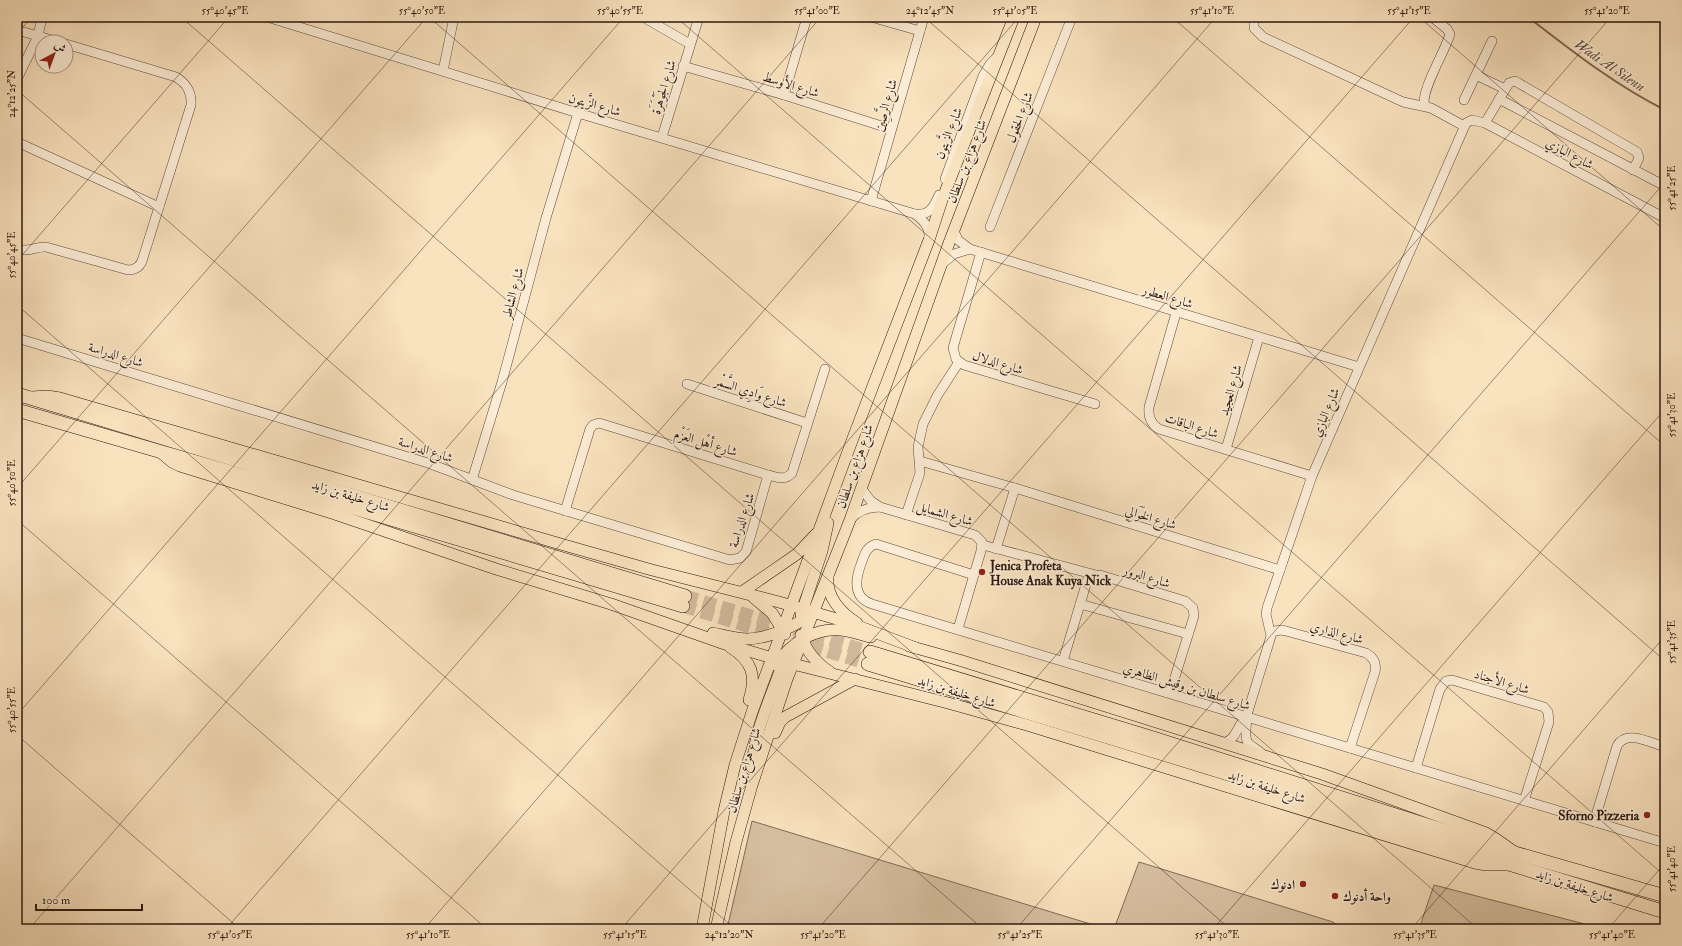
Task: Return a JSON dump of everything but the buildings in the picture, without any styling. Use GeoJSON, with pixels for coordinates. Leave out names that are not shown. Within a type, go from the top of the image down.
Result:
{"type":"FeatureCollection","features":[{"type":"Feature","properties":{"kind":"highway","name":"شارع خليفة بن زايد"},"geometry":{"type":"LineString","coordinates":[[17,410],[684,601],[22,396]]}},
{"type":"Feature","properties":{"kind":"highway","name":"شارع خليفة بن زايد"},"geometry":{"type":"LineString","coordinates":[[869,658],[1220,771],[1512,858],[1665,896]]}},
{"type":"Feature","properties":{"kind":"highway","name":"شارع خليفة بن زايد"},"geometry":{"type":"LineString","coordinates":[[1512,858],[1665,912]]}},
{"type":"Feature","properties":{"kind":"main road","name":"شارع هزاع بن سلطان"},"geometry":{"type":"LineString","coordinates":[[702,929],[724,810],[735,765],[760,689],[783,659],[783,629],[858,423],[929,240],[942,200],[1014,17]]}},
{"type":"Feature","properties":{"kind":"main road","name":"شارع هزاع بن سلطان"},"geometry":{"type":"LineString","coordinates":[[802,639],[808,611],[828,575],[850,520],[954,231],[1036,17]]}},
{"type":"Feature","properties":{"kind":"main road"},"geometry":{"type":"LineString","coordinates":[[22,396],[47,396],[60,398],[564,545],[660,572],[792,606],[850,623],[916,648]]}},
{"type":"Feature","properties":{"kind":"main road"},"geometry":{"type":"LineString","coordinates":[[158,450],[165,457],[180,466],[335,514],[496,569],[611,604],[725,644],[1027,725],[1475,863],[1486,865],[1512,858],[1506,845],[1486,833],[1322,774],[959,660],[916,648],[841,630],[820,632],[802,639],[783,659]]}},
{"type":"Feature","properties":{"kind":"main road"},"geometry":{"type":"LineString","coordinates":[[611,604],[625,606],[708,632],[739,638],[756,638],[800,622],[808,611],[830,514],[830,500]]}},
{"type":"Feature","properties":{"kind":"main road"},"geometry":{"type":"LineString","coordinates":[[745,593],[796,554],[820,530]]}},
{"type":"Feature","properties":{"kind":"main road"},"geometry":{"type":"LineString","coordinates":[[828,575],[829,591],[837,605],[848,616],[861,625],[916,648]]}},
{"type":"Feature","properties":{"kind":"main road"},"geometry":{"type":"LineString","coordinates":[[745,593],[772,613],[783,629],[786,639],[783,659],[768,702],[754,750],[752,785]]}},
{"type":"Feature","properties":{"kind":"main road"},"geometry":{"type":"LineString","coordinates":[[800,622],[802,639],[816,661],[836,675]]}},
{"type":"Feature","properties":{"kind":"main road"},"geometry":{"type":"LineString","coordinates":[[725,644],[733,649],[746,662],[753,674],[754,680],[754,687],[732,752],[732,759],[735,765]]}},
{"type":"Feature","properties":{"kind":"main road"},"geometry":{"type":"LineString","coordinates":[[752,785],[760,770],[777,728],[785,717],[855,679]]}},
{"type":"Feature","properties":{"kind":"main road","name":"شارع هزاع بن سلطان"},"geometry":{"type":"LineString","coordinates":[[716,929],[736,842],[752,785]]}},
{"type":"Feature","properties":{"kind":"street"},"geometry":{"type":"LineString","coordinates":[[38,34],[42,17]]}},
{"type":"Feature","properties":{"kind":"street","name":"شارع الزَّيتون"},"geometry":{"type":"LineString","coordinates":[[268,17],[578,113],[915,214],[924,214],[934,206],[983,76],[990,64],[1000,54]]}},
{"type":"Feature","properties":{"kind":"street"},"geometry":{"type":"LineString","coordinates":[[443,71],[454,17]]}},
{"type":"Feature","properties":{"kind":"street"},"geometry":{"type":"LineString","coordinates":[[642,17],[690,44]]}},
{"type":"Feature","properties":{"kind":"street","name":"شارع الجَوْهَرَة"},"geometry":{"type":"LineString","coordinates":[[662,137],[699,17]]}},
{"type":"Feature","properties":{"kind":"street"},"geometry":{"type":"LineString","coordinates":[[784,95],[807,17]]}},
{"type":"Feature","properties":{"kind":"street"},"geometry":{"type":"LineString","coordinates":[[871,17],[920,31]]}},
{"type":"Feature","properties":{"kind":"street","name":"شارع الرَّصِين"},"geometry":{"type":"LineString","coordinates":[[871,201],[924,17]]}},
{"type":"Feature","properties":{"kind":"street","name":"شارع الحقول"},"geometry":{"type":"LineString","coordinates":[[990,227],[1072,17]]}},
{"type":"Feature","properties":{"kind":"street"},"geometry":{"type":"LineString","coordinates":[[1254,17],[1254,28],[1263,37],[1403,102],[1414,106],[1425,106],[1464,126],[1472,120],[1485,123],[1510,82],[1518,82],[1637,152],[1639,158],[1633,170]]}},
{"type":"Feature","properties":{"kind":"street"},"geometry":{"type":"LineString","coordinates":[[1425,106],[1423,100],[1450,34],[1447,29],[1432,17]]}},
{"type":"Feature","properties":{"kind":"street"},"geometry":{"type":"LineString","coordinates":[[17,30],[34,35]]}},
{"type":"Feature","properties":{"kind":"street"},"geometry":{"type":"LineString","coordinates":[[1464,100],[1492,40]]}},
{"type":"Feature","properties":{"kind":"street"},"geometry":{"type":"LineString","coordinates":[[17,79],[34,44]]}},
{"type":"Feature","properties":{"kind":"street"},"geometry":{"type":"LineString","coordinates":[[17,249],[26,251],[44,247],[123,270],[132,270],[139,266],[142,262],[191,105],[191,98],[186,85],[176,77],[74,46]]}},
{"type":"Feature","properties":{"kind":"street","name":"شارع الأوسط"},"geometry":{"type":"LineString","coordinates":[[683,66],[784,95],[891,129]]}},
{"type":"Feature","properties":{"kind":"street"},"geometry":{"type":"LineString","coordinates":[[1476,75],[1505,89]]}},
{"type":"Feature","properties":{"kind":"street"},"geometry":{"type":"LineString","coordinates":[[1499,99],[1665,186]]}},
{"type":"Feature","properties":{"kind":"street","name":"شارع الشاطر"},"geometry":{"type":"LineString","coordinates":[[472,480],[502,382],[546,218],[578,113]]}},
{"type":"Feature","properties":{"kind":"street","name":"شارع البازي"},"geometry":{"type":"LineString","coordinates":[[1485,123],[1665,218]]}},
{"type":"Feature","properties":{"kind":"street","name":"شارع البازي"},"geometry":{"type":"LineString","coordinates":[[1262,756],[1247,741],[1245,734],[1247,724],[1246,718],[1271,632],[1267,621],[1266,608],[1312,476],[1464,126]]}},
{"type":"Feature","properties":{"kind":"street"},"geometry":{"type":"LineString","coordinates":[[17,142],[159,207]]}},
{"type":"Feature","properties":{"kind":"street"},"geometry":{"type":"LineString","coordinates":[[915,214],[925,222],[928,228],[929,240]]}},
{"type":"Feature","properties":{"kind":"street","name":"شارع العطور"},"geometry":{"type":"LineString","coordinates":[[954,231],[958,240],[970,249],[1176,313],[1359,367]]}},
{"type":"Feature","properties":{"kind":"street"},"geometry":{"type":"LineString","coordinates":[[942,264],[954,254],[970,249]]}},
{"type":"Feature","properties":{"kind":"street","name":"شارع الدلال"},"geometry":{"type":"LineString","coordinates":[[981,252],[953,348],[954,355],[959,362],[964,365],[1095,404]]}},
{"type":"Feature","properties":{"kind":"street","name":"شارع الباقات"},"geometry":{"type":"LineString","coordinates":[[1176,313],[1149,407],[1150,420],[1159,429],[1312,476]]}},
{"type":"Feature","properties":{"kind":"street","name":"شارع العجيد"},"geometry":{"type":"LineString","coordinates":[[1226,449],[1259,337]]}},
{"type":"Feature","properties":{"kind":"street","name":"شارع الدراسة"},"geometry":{"type":"LineString","coordinates":[[17,338],[428,463],[460,474],[506,493],[727,560],[735,560],[742,557],[747,550],[768,475]]}},
{"type":"Feature","properties":{"kind":"street"},"geometry":{"type":"LineString","coordinates":[[906,515],[920,473],[918,447],[923,424],[937,396],[959,362]]}},
{"type":"Feature","properties":{"kind":"street","name":"شارع أهْل العَزْم"},"geometry":{"type":"LineString","coordinates":[[565,511],[590,429],[599,423],[768,475],[782,478],[790,475],[825,369]]}},
{"type":"Feature","properties":{"kind":"street","name":"شارع وَادِي السَّمْر"},"geometry":{"type":"LineString","coordinates":[[687,384],[807,423]]}},
{"type":"Feature","properties":{"kind":"street","name":"شارع الخَوَالِي"},"geometry":{"type":"LineString","coordinates":[[920,461],[1014,488],[1280,570]]}},
{"type":"Feature","properties":{"kind":"street","name":"شارع الشمايل"},"geometry":{"type":"LineString","coordinates":[[861,488],[871,501],[880,507],[975,535],[980,539],[983,545]]}},
{"type":"Feature","properties":{"kind":"street"},"geometry":{"type":"LineString","coordinates":[[996,549],[1014,488]]}},
{"type":"Feature","properties":{"kind":"street"},"geometry":{"type":"LineString","coordinates":[[850,520],[863,510],[872,507],[880,507]]}},
{"type":"Feature","properties":{"kind":"street","name":"شارع سلطان بن وقيش الظاهري"},"geometry":{"type":"LineString","coordinates":[[974,575],[876,544],[870,546],[866,551],[857,578],[856,588],[868,602],[1170,693],[1246,718],[1665,843]]}},
{"type":"Feature","properties":{"kind":"street"},"geometry":{"type":"LineString","coordinates":[[958,629],[983,545]]}},
{"type":"Feature","properties":{"kind":"street","name":"شارع البرور"},"geometry":{"type":"LineString","coordinates":[[983,545],[1096,575],[1188,602],[1194,611],[1170,693]]}},
{"type":"Feature","properties":{"kind":"street"},"geometry":{"type":"LineString","coordinates":[[1063,661],[1088,581],[1096,575]]}},
{"type":"Feature","properties":{"kind":"street"},"geometry":{"type":"LineString","coordinates":[[1080,604],[1188,634]]}},
{"type":"Feature","properties":{"kind":"street","name":"شارع الذاري"},"geometry":{"type":"LineString","coordinates":[[1271,632],[1280,630],[1286,631],[1366,653],[1372,657],[1376,668],[1350,748]]}},
{"type":"Feature","properties":{"kind":"street","name":"شارع الأجناد"},"geometry":{"type":"LineString","coordinates":[[1416,768],[1440,689],[1446,681],[1452,680],[1544,707],[1548,712],[1549,722],[1524,801]]}},
{"type":"Feature","properties":{"kind":"street","name":"شارع البازي"},"geometry":{"type":"LineString","coordinates":[[1224,743],[1234,738],[1241,723],[1246,718]]}},
{"type":"Feature","properties":{"kind":"street"},"geometry":{"type":"LineString","coordinates":[[1594,822],[1617,746],[1621,741],[1626,738],[1633,737],[1665,747]]}},
{"type":"Feature","properties":{"kind":"shaded area"},"geometry":{"type":"Polygon","coordinates":[[[752,821],[1107,929],[727,929],[752,821]]]}},
{"type":"Feature","properties":{"kind":"shaded area"},"geometry":{"type":"Polygon","coordinates":[[[1139,862],[1333,922],[1341,929],[1114,929],[1139,862]]]}},
{"type":"Feature","properties":{"kind":"shaded area"},"geometry":{"type":"Polygon","coordinates":[[[1434,885],[1604,929],[1419,929],[1434,885]]]}},
{"type":"Feature","properties":{"kind":"waterway","name":"Wadi Al Silenn"},"geometry":{"type":"LineString","coordinates":[[1528,17],[1611,79],[1665,110]]}},
{"type":"Feature","properties":{"kind":"tunnel"},"geometry":{"type":"LineString","coordinates":[[685,596],[870,652]]}},
{"type":"Feature","properties":{"kind":"tunnel"},"geometry":{"type":"LineString","coordinates":[[683,606],[868,664]]}},
{"type":"Feature","properties":{"kind":"place","name":"Jenica Profeta House Anak Kuya Nick"},"geometry":{"type":"Point","coordinates":[982,572]}},
{"type":"Feature","properties":{"kind":"place","name":"Sforno Pizzeria"},"geometry":{"type":"Point","coordinates":[1647,815]}},
{"type":"Feature","properties":{"kind":"place","name":"ادنوك"},"geometry":{"type":"Point","coordinates":[1303,884]}},
{"type":"Feature","properties":{"kind":"place","name":"واحة أدنوك"},"geometry":{"type":"Point","coordinates":[1335,896]}}]}
